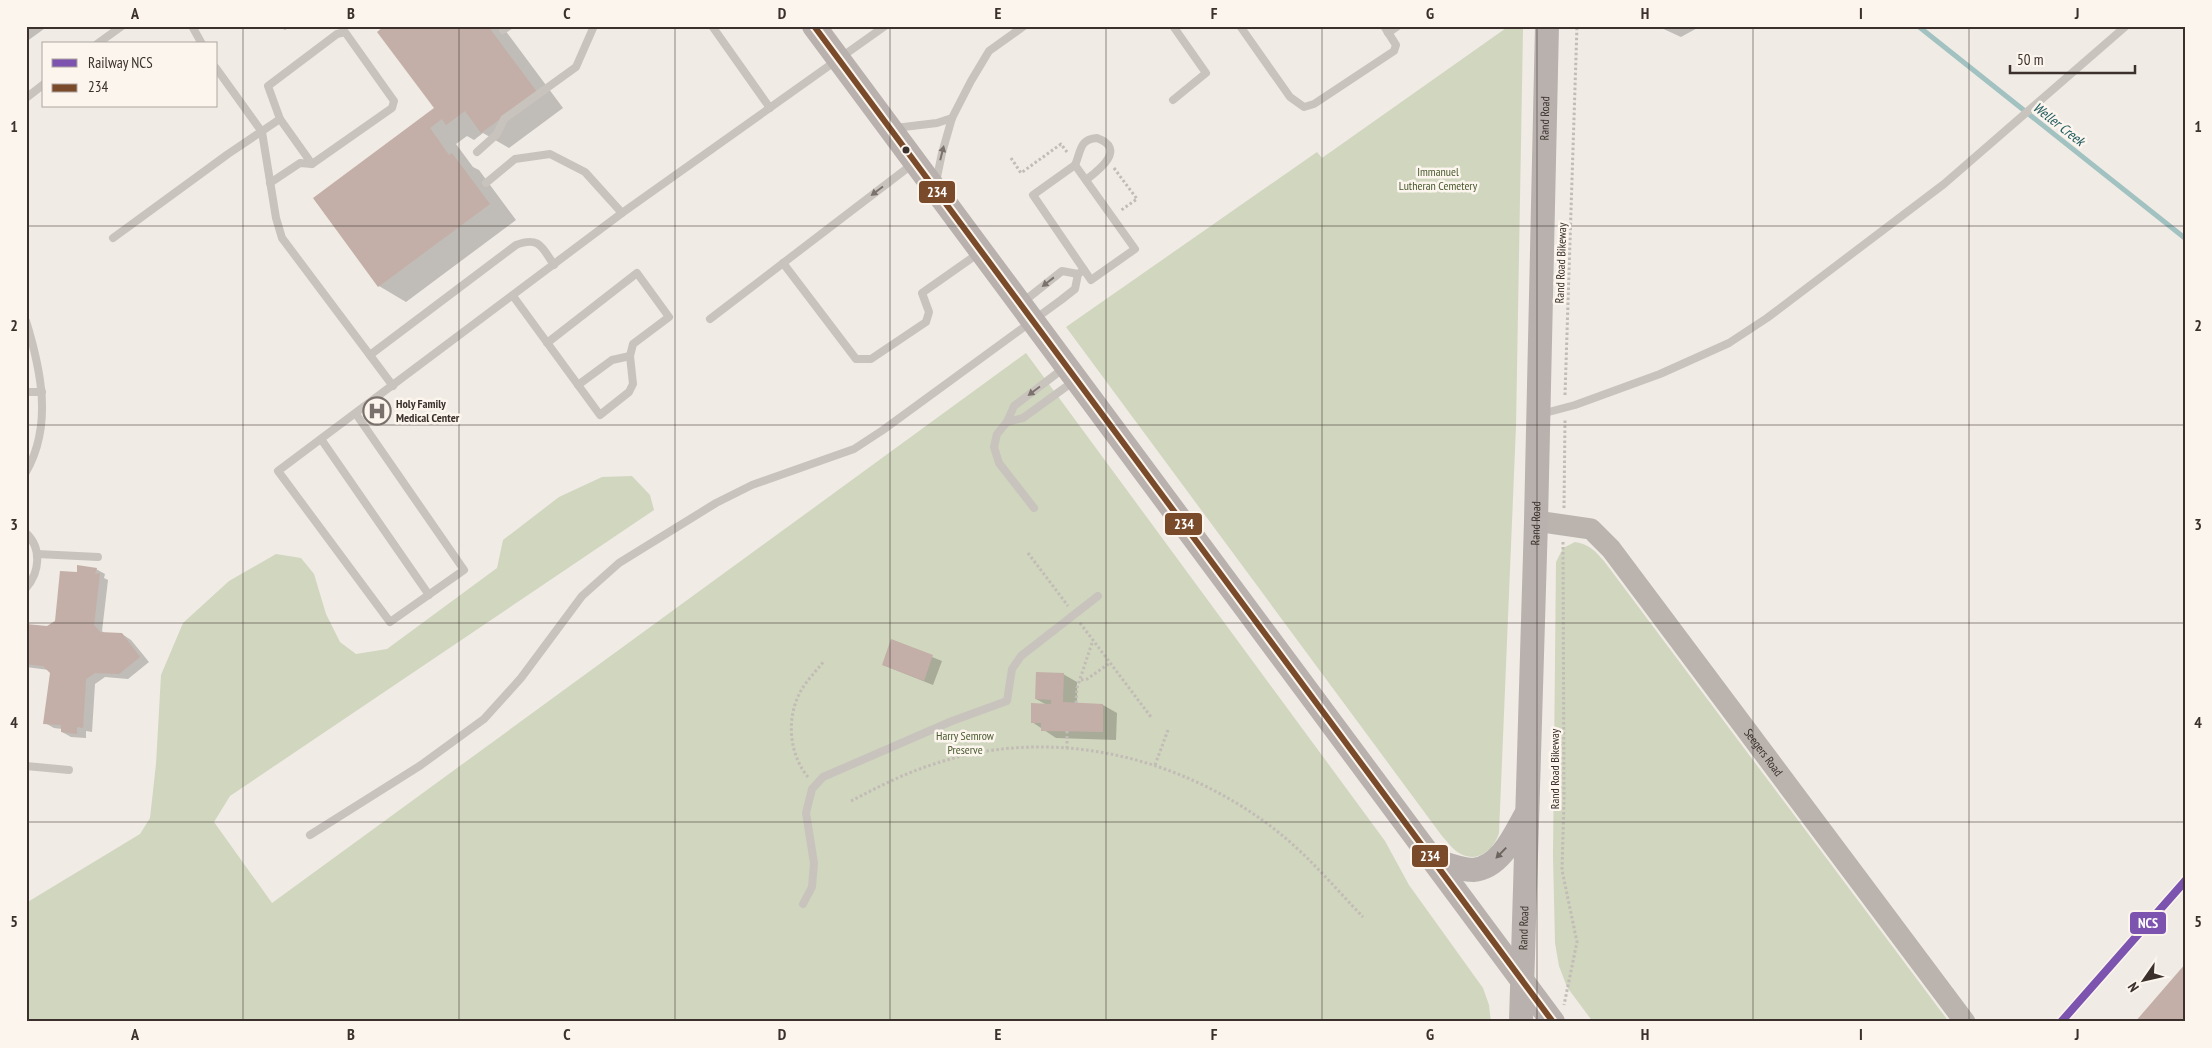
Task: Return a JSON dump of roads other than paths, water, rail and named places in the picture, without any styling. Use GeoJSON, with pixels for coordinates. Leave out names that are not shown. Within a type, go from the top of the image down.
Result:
{"type":"FeatureCollection","features":[{"type":"Feature","properties":{"kind":"main road"},"geometry":{"type":"LineString","coordinates":[[814,26],[1073,372],[1553,1022]]}},
{"type":"Feature","properties":{"kind":"main road","name":"Rand Road"},"geometry":{"type":"LineString","coordinates":[[1521,1022],[1548,26]]}},
{"type":"Feature","properties":{"kind":"main road"},"geometry":{"type":"LineString","coordinates":[[1434,860],[1473,870],[1487,866],[1511,842],[1527,812]]}},
{"type":"Feature","properties":{"kind":"street","name":"Seegers Road"},"geometry":{"type":"LineString","coordinates":[[1536,521],[1591,529],[1611,549],[1965,1022]]}},
{"type":"Feature","properties":{"kind":"lane"},"geometry":{"type":"LineString","coordinates":[[100,42],[122,26]]}},
{"type":"Feature","properties":{"kind":"lane"},"geometry":{"type":"LineString","coordinates":[[192,26],[201,42]]}},
{"type":"Feature","properties":{"kind":"lane"},"geometry":{"type":"LineString","coordinates":[[477,152],[497,134],[504,119],[576,67],[594,26]]}},
{"type":"Feature","properties":{"kind":"lane"},"geometry":{"type":"LineString","coordinates":[[712,26],[770,108]]}},
{"type":"Feature","properties":{"kind":"lane"},"geometry":{"type":"LineString","coordinates":[[356,414],[464,570],[390,622],[278,471],[622,214],[885,26]]}},
{"type":"Feature","properties":{"kind":"lane"},"geometry":{"type":"LineString","coordinates":[[935,188],[952,118],[989,51],[1024,26]]}},
{"type":"Feature","properties":{"kind":"lane"},"geometry":{"type":"LineString","coordinates":[[1173,26],[1206,73],[1173,100]]}},
{"type":"Feature","properties":{"kind":"lane"},"geometry":{"type":"LineString","coordinates":[[1240,26],[1290,97],[1304,107],[1314,104],[1394,51],[1396,45],[1386,29],[1398,26]]}},
{"type":"Feature","properties":{"kind":"lane"},"geometry":{"type":"LineString","coordinates":[[1537,415],[1660,374],[1729,343],[1767,318],[1944,184],[2126,26]]}},
{"type":"Feature","properties":{"kind":"lane"},"geometry":{"type":"LineString","coordinates":[[270,183],[300,163],[312,164],[392,108],[394,101],[345,32],[337,34],[268,86],[280,119],[312,164]]}},
{"type":"Feature","properties":{"kind":"lane"},"geometry":{"type":"LineString","coordinates":[[218,71],[262,132],[276,218],[282,238],[393,386]]}},
{"type":"Feature","properties":{"kind":"lane"},"geometry":{"type":"LineString","coordinates":[[26,98],[42,86]]}},
{"type":"Feature","properties":{"kind":"lane"},"geometry":{"type":"LineString","coordinates":[[891,129],[937,123],[952,118]]}},
{"type":"Feature","properties":{"kind":"lane"},"geometry":{"type":"LineString","coordinates":[[113,238],[228,154],[280,119]]}},
{"type":"Feature","properties":{"kind":"lane"},"geometry":{"type":"LineString","coordinates":[[1075,165],[1135,249],[1091,280],[1081,272],[1034,195],[1075,165],[1081,145],[1085,141],[1097,138],[1107,144],[1110,150],[1108,162],[1086,180]]}},
{"type":"Feature","properties":{"kind":"lane"},"geometry":{"type":"LineString","coordinates":[[486,183],[515,158],[550,154],[585,172],[622,214]]}},
{"type":"Feature","properties":{"kind":"lane"},"geometry":{"type":"LineString","coordinates":[[710,319],[915,162]]}},
{"type":"Feature","properties":{"kind":"lane"},"geometry":{"type":"LineString","coordinates":[[370,355],[516,245],[527,240],[535,241],[543,248],[554,265]]}},
{"type":"Feature","properties":{"kind":"lane"},"geometry":{"type":"LineString","coordinates":[[783,263],[856,359],[871,360],[926,322],[929,312],[922,292],[982,250]]}},
{"type":"Feature","properties":{"kind":"lane"},"geometry":{"type":"LineString","coordinates":[[310,835],[421,765],[484,719],[521,678],[582,596],[619,563],[691,517],[752,485],[854,449],[884,430],[1028,312],[1062,271],[1081,272]]}},
{"type":"Feature","properties":{"kind":"lane"},"geometry":{"type":"LineString","coordinates":[[1028,312],[1075,289],[1081,272]]}},
{"type":"Feature","properties":{"kind":"lane"},"geometry":{"type":"LineString","coordinates":[[513,296],[547,343],[600,415],[629,392],[633,384],[630,356],[633,344],[669,317],[637,273],[547,343]]}},
{"type":"Feature","properties":{"kind":"lane"},"geometry":{"type":"LineString","coordinates":[[26,321],[35,349],[42,392],[42,428],[31,464],[26,472]]}},
{"type":"Feature","properties":{"kind":"lane"},"geometry":{"type":"LineString","coordinates":[[578,385],[612,360],[630,356]]}},
{"type":"Feature","properties":{"kind":"lane"},"geometry":{"type":"LineString","coordinates":[[1007,422],[1023,418],[1073,372]]}},
{"type":"Feature","properties":{"kind":"lane"},"geometry":{"type":"LineString","coordinates":[[1034,508],[1000,464],[994,447],[997,434],[1007,422],[1014,406],[1073,372]]}},
{"type":"Feature","properties":{"kind":"lane"},"geometry":{"type":"LineString","coordinates":[[26,392],[42,392]]}},
{"type":"Feature","properties":{"kind":"lane"},"geometry":{"type":"LineString","coordinates":[[321,439],[429,595]]}},
{"type":"Feature","properties":{"kind":"lane"},"geometry":{"type":"LineString","coordinates":[[26,533],[34,544],[37,554],[36,573],[26,588]]}},
{"type":"Feature","properties":{"kind":"lane"},"geometry":{"type":"LineString","coordinates":[[37,554],[98,557]]}},
{"type":"Feature","properties":{"kind":"lane"},"geometry":{"type":"LineString","coordinates":[[803,904],[812,887],[814,863],[806,813],[812,789],[815,785],[823,777],[854,762],[952,721],[1007,701],[1012,670],[1021,656],[1098,596]]}},
{"type":"Feature","properties":{"kind":"lane"},"geometry":{"type":"LineString","coordinates":[[26,766],[68,770]]}},
{"type":"Feature","properties":{"kind":"waterway","name":"Weller Creek"},"geometry":{"type":"LineString","coordinates":[[1918,26],[2186,239]]}},
{"type":"Feature","properties":{"kind":"rail line","name":"NCS"},"geometry":{"type":"LineString","coordinates":[[2061,1022],[2186,880]]}},
{"type":"Feature","properties":{"kind":"place","name":"Holy Family Medical Center"},"geometry":{"type":"Point","coordinates":[377,411]}},
{"type":"Feature","properties":{"kind":"park label","name":"Immanuel Lutheran Cemetery"},"geometry":{"type":"Point","coordinates":[1438,179]}},
{"type":"Feature","properties":{"kind":"park label","name":"Harry Semrow Preserve"},"geometry":{"type":"Point","coordinates":[965,743]}}]}
